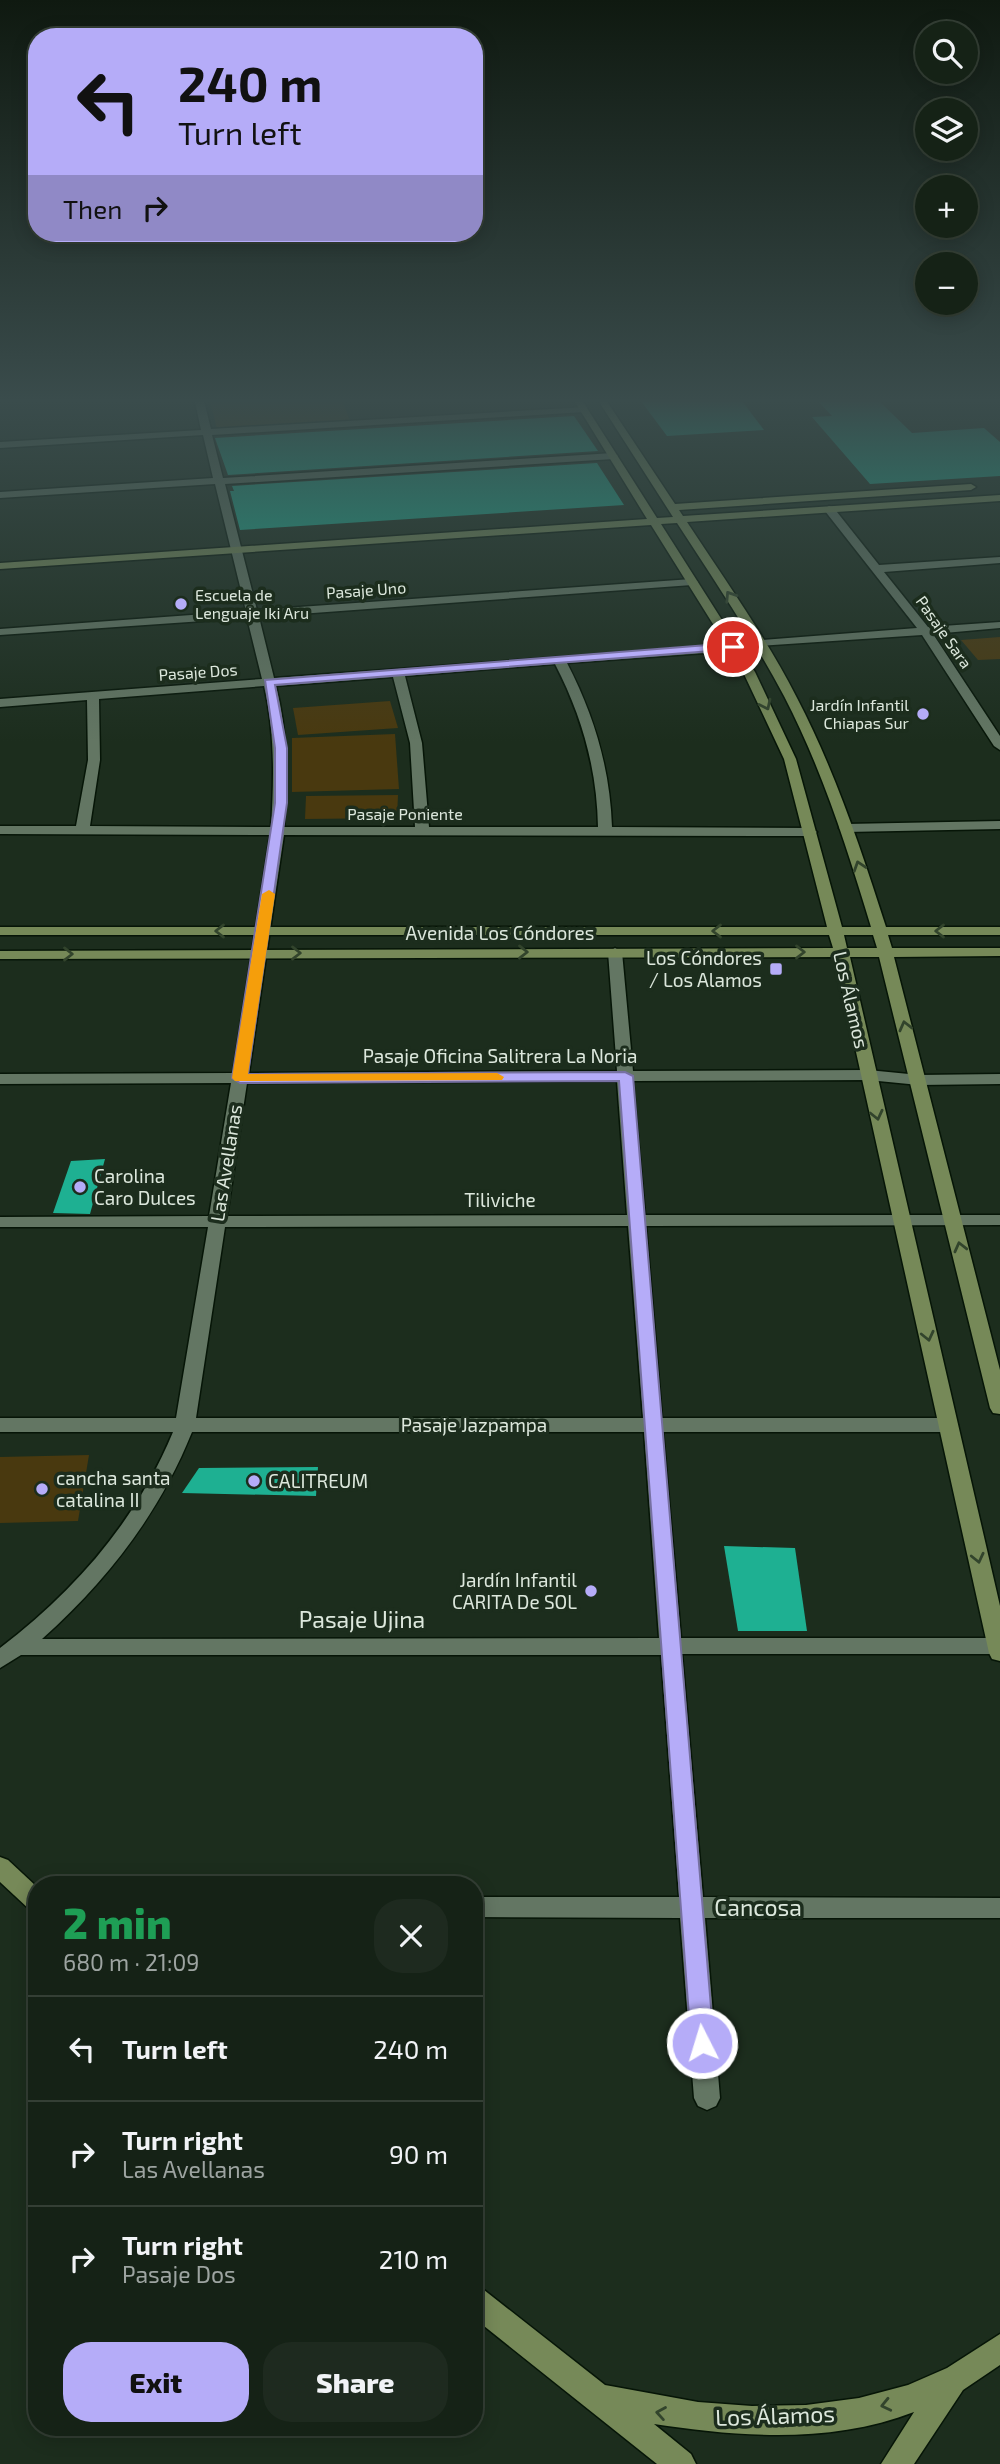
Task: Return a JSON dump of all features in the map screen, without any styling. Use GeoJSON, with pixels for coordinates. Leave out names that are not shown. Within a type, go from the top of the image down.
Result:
{"type":"FeatureCollection","features":[{"type":"Feature","properties":{"kind":"street","name":"Las Avellanas"},"geometry":{"type":"LineString","coordinates":[[9,1653],[62,1609],[100,1570],[132,1530],[161,1482],[185,1425],[279,831],[281,748],[269,682],[227,512]]}},
{"type":"Feature","properties":{"kind":"street","name":"Los Álamos"},"geometry":{"type":"LineString","coordinates":[[649,512],[733,647],[776,726],[790,759],[841,952],[999,1648]]}},
{"type":"Feature","properties":{"kind":"street"},"geometry":{"type":"LineString","coordinates":[[651,515],[660,512]]}},
{"type":"Feature","properties":{"kind":"street"},"geometry":{"type":"LineString","coordinates":[[675,512],[761,644],[806,724],[846,828],[887,952],[1000,1408]]}},
{"type":"Feature","properties":{"kind":"street"},"geometry":{"type":"LineString","coordinates":[[0,566],[235,544],[651,515],[681,519],[788,512]]}},
{"type":"Feature","properties":{"kind":"street","name":"Pasaje Sara"},"geometry":{"type":"LineString","coordinates":[[831,512],[925,631],[999,744]]}},
{"type":"Feature","properties":{"kind":"street"},"geometry":{"type":"LineString","coordinates":[[0,554],[235,544]]}},
{"type":"Feature","properties":{"kind":"street"},"geometry":{"type":"LineString","coordinates":[[876,569],[1000,560]]}},
{"type":"Feature","properties":{"kind":"street","name":"Pasaje Uno"},"geometry":{"type":"LineString","coordinates":[[0,632],[692,582]]}},
{"type":"Feature","properties":{"kind":"street"},"geometry":{"type":"LineString","coordinates":[[761,644],[1000,625]]}},
{"type":"Feature","properties":{"kind":"street","name":"Pasaje Dos"},"geometry":{"type":"LineString","coordinates":[[0,703],[733,647]]}},
{"type":"Feature","properties":{"kind":"street"},"geometry":{"type":"LineString","coordinates":[[559,660],[573,684],[593,736],[605,799],[605,831]]}},
{"type":"Feature","properties":{"kind":"street"},"geometry":{"type":"LineString","coordinates":[[398,672],[416,743],[422,831]]}},
{"type":"Feature","properties":{"kind":"street"},"geometry":{"type":"LineString","coordinates":[[82,831],[94,760],[93,696]]}},
{"type":"Feature","properties":{"kind":"street"},"geometry":{"type":"LineString","coordinates":[[846,828],[1000,825]]}},
{"type":"Feature","properties":{"kind":"street","name":"Pasaje Poniente"},"geometry":{"type":"LineString","coordinates":[[0,830],[810,832]]}},
{"type":"Feature","properties":{"kind":"street","name":"Avenida Los Cóndores"},"geometry":{"type":"LineString","coordinates":[[0,931],[1000,931]]}},
{"type":"Feature","properties":{"kind":"street"},"geometry":{"type":"LineString","coordinates":[[615,952],[707,2098]]}},
{"type":"Feature","properties":{"kind":"street","name":"Avenida Los Cóndores"},"geometry":{"type":"LineString","coordinates":[[0,955],[1000,952]]}},
{"type":"Feature","properties":{"kind":"street","name":"Pasaje Oficina Salitrera La Noria"},"geometry":{"type":"LineString","coordinates":[[0,1079],[868,1075],[919,1080],[1000,1079]]}},
{"type":"Feature","properties":{"kind":"street","name":"Tiliviche"},"geometry":{"type":"LineString","coordinates":[[0,1222],[1000,1220]]}},
{"type":"Feature","properties":{"kind":"street","name":"Pasaje Jazpampa"},"geometry":{"type":"LineString","coordinates":[[0,1425],[948,1425]]}},
{"type":"Feature","properties":{"kind":"street","name":"Pasaje Ujina"},"geometry":{"type":"LineString","coordinates":[[9,1653],[670,1646],[999,1648]]}},
{"type":"Feature","properties":{"kind":"street"},"geometry":{"type":"LineString","coordinates":[[0,1867],[28,1893]]}},
{"type":"Feature","properties":{"kind":"street","name":"Cancosa"},"geometry":{"type":"LineString","coordinates":[[483,1907],[1000,1908]]}},
{"type":"Feature","properties":{"kind":"street"},"geometry":{"type":"LineString","coordinates":[[483,2307],[681,2464]]}},
{"type":"Feature","properties":{"kind":"street","name":"Los Álamos"},"geometry":{"type":"LineString","coordinates":[[596,2398],[673,2415],[725,2421],[790,2420],[846,2414],[900,2402],[951,2384],[1000,2348]]}},
{"type":"Feature","properties":{"kind":"street","name":"Los Álamos"},"geometry":{"type":"LineString","coordinates":[[896,2464],[951,2384]]}},
{"type":"Feature","properties":{"kind":"shaded area"},"geometry":{"type":"Polygon","coordinates":[[[1000,637],[1000,659],[978,660],[961,640],[1000,637]]]}},
{"type":"Feature","properties":{"kind":"shaded area"},"geometry":{"type":"Polygon","coordinates":[[[390,701],[398,728],[298,735],[293,708],[390,701]]]}},
{"type":"Feature","properties":{"kind":"shaded area"},"geometry":{"type":"Polygon","coordinates":[[[395,734],[399,789],[292,792],[292,738],[395,734]]]}},
{"type":"Feature","properties":{"kind":"shaded area"},"geometry":{"type":"Polygon","coordinates":[[[398,795],[397,818],[305,819],[306,796],[398,795]]]}},
{"type":"Feature","properties":{"kind":"shaded area","name":"cancha santa catalina II"},"geometry":{"type":"Polygon","coordinates":[[[89,1455],[78,1521],[0,1523],[0,1457],[89,1455]]]}},
{"type":"Feature","properties":{"kind":"building"},"geometry":{"type":"Polygon","coordinates":[[[235,512],[517,512],[240,530],[235,512]]]}},
{"type":"Feature","properties":{"kind":"building","name":"Carolina Caro Dulces"},"geometry":{"type":"Polygon","coordinates":[[[105,1159],[90,1214],[53,1213],[71,1161],[105,1159]]]}},
{"type":"Feature","properties":{"kind":"building","name":"CALITREUM"},"geometry":{"type":"Polygon","coordinates":[[[318,1467],[316,1496],[182,1493],[199,1468],[318,1467]]]}},
{"type":"Feature","properties":{"kind":"building"},"geometry":{"type":"Polygon","coordinates":[[[724,1546],[795,1548],[807,1631],[738,1631],[724,1546]]]}},
{"type":"Feature","properties":{"kind":"slow traffic"},"geometry":{"type":"LineString","coordinates":[[269,894],[240,1078],[497,1077]]}},
{"type":"Feature","properties":{"kind":"place","name":"Escuela de Lenguaje Iki Aru"},"geometry":{"type":"Point","coordinates":[181,604]}},
{"type":"Feature","properties":{"kind":"place","name":"Jardín Infantil Chiapas Sur"},"geometry":{"type":"Point","coordinates":[923,714]}},
{"type":"Feature","properties":{"kind":"place","name":"Los Cóndores / Los Alamos"},"geometry":{"type":"Point","coordinates":[776,969]}},
{"type":"Feature","properties":{"kind":"place","name":"Carolina Caro Dulces"},"geometry":{"type":"Point","coordinates":[80,1187]}},
{"type":"Feature","properties":{"kind":"place","name":"CALITREUM"},"geometry":{"type":"Point","coordinates":[254,1481]}},
{"type":"Feature","properties":{"kind":"place","name":"cancha santa catalina II"},"geometry":{"type":"Point","coordinates":[42,1489]}},
{"type":"Feature","properties":{"kind":"place","name":"Jardín Infantil CARITA De SOL"},"geometry":{"type":"Point","coordinates":[591,1591]}},
{"type":"Feature","properties":{"kind":"route"},"geometry":{"type":"LineString","coordinates":[[702,2043],[625,1076],[240,1078],[279,831],[281,748],[277,714],[269,682],[733,647]]}}]}
